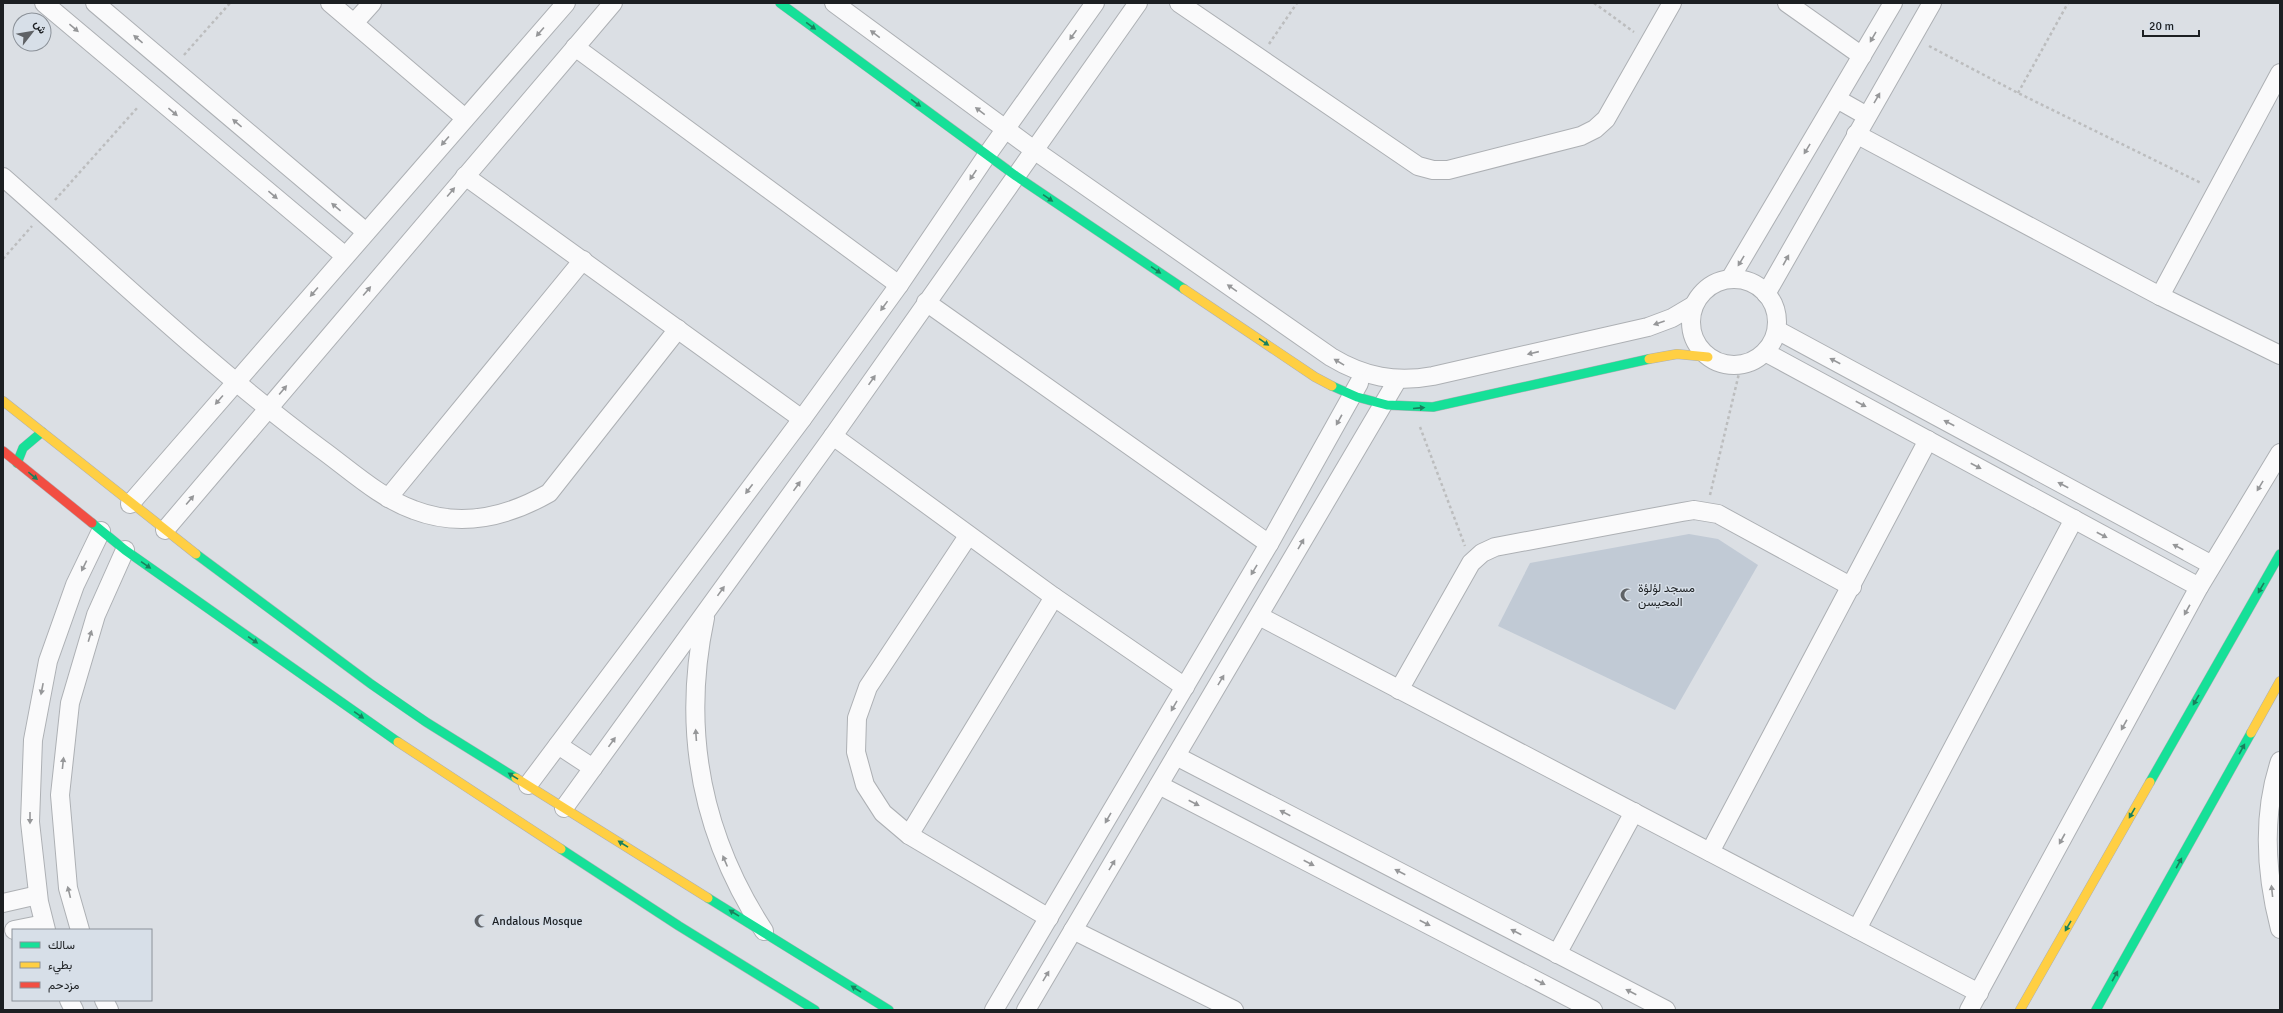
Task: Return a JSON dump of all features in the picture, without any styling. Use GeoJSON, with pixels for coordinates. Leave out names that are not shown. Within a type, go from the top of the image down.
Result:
{"type":"FeatureCollection","features":[{"type":"Feature","properties":{"kind":"street"},"geometry":{"type":"LineString","coordinates":[[44,3],[345,256]]}},
{"type":"Feature","properties":{"kind":"street"},"geometry":{"type":"LineString","coordinates":[[95,3],[366,232]]}},
{"type":"Feature","properties":{"kind":"street"},"geometry":{"type":"LineString","coordinates":[[330,3],[466,118]]}},
{"type":"Feature","properties":{"kind":"street"},"geometry":{"type":"LineString","coordinates":[[354,23],[372,3]]}},
{"type":"Feature","properties":{"kind":"street"},"geometry":{"type":"LineString","coordinates":[[130,504],[566,3]]}},
{"type":"Feature","properties":{"kind":"street"},"geometry":{"type":"LineString","coordinates":[[165,530],[613,3]]}},
{"type":"Feature","properties":{"kind":"street"},"geometry":{"type":"LineString","coordinates":[[780,3],[1016,176],[1315,377],[1353,396],[1382,405],[1413,408],[1433,406],[1677,354],[1708,357],[1729,366],[1741,365],[1758,358],[1765,352],[1772,342],[1777,330],[1776,311],[1766,294],[1754,284],[1738,279],[1718,281],[1708,287],[1700,295],[1690,316],[1692,333],[1700,349],[1708,357]]}},
{"type":"Feature","properties":{"kind":"street"},"geometry":{"type":"LineString","coordinates":[[834,3],[1005,130],[1331,357],[1363,373],[1398,379],[1433,376],[1648,327],[1672,318],[1694,305]]}},
{"type":"Feature","properties":{"kind":"street"},"geometry":{"type":"LineString","coordinates":[[528,785],[802,419],[899,285],[987,155],[1095,3]]}},
{"type":"Feature","properties":{"kind":"street"},"geometry":{"type":"LineString","coordinates":[[564,808],[834,436],[926,302],[1138,3]]}},
{"type":"Feature","properties":{"kind":"street"},"geometry":{"type":"LineString","coordinates":[[1179,3],[1258,59],[1418,166],[1433,170],[1448,170],[1581,136],[1595,129],[1606,119],[1672,3]]}},
{"type":"Feature","properties":{"kind":"street"},"geometry":{"type":"LineString","coordinates":[[1787,3],[1862,56]]}},
{"type":"Feature","properties":{"kind":"street"},"geometry":{"type":"LineString","coordinates":[[1730,279],[1893,3]]}},
{"type":"Feature","properties":{"kind":"street"},"geometry":{"type":"LineString","coordinates":[[1766,294],[1932,3]]}},
{"type":"Feature","properties":{"kind":"street"},"geometry":{"type":"LineString","coordinates":[[575,47],[899,285]]}},
{"type":"Feature","properties":{"kind":"street"},"geometry":{"type":"LineString","coordinates":[[2160,296],[2280,73]]}},
{"type":"Feature","properties":{"kind":"street"},"geometry":{"type":"LineString","coordinates":[[1837,99],[1867,116]]}},
{"type":"Feature","properties":{"kind":"street"},"geometry":{"type":"LineString","coordinates":[[1856,134],[2160,296],[2280,355]]}},
{"type":"Feature","properties":{"kind":"street"},"geometry":{"type":"LineString","coordinates":[[465,176],[802,419]]}},
{"type":"Feature","properties":{"kind":"street"},"geometry":{"type":"LineString","coordinates":[[3,177],[267,409],[388,498],[414,510],[441,518],[469,519],[498,516],[524,507],[549,493],[678,329]]}},
{"type":"Feature","properties":{"kind":"street"},"geometry":{"type":"LineString","coordinates":[[388,498],[583,260]]}},
{"type":"Feature","properties":{"kind":"street"},"geometry":{"type":"LineString","coordinates":[[926,302],[1269,544]]}},
{"type":"Feature","properties":{"kind":"street"},"geometry":{"type":"LineString","coordinates":[[1777,330],[2212,565]]}},
{"type":"Feature","properties":{"kind":"street"},"geometry":{"type":"LineString","coordinates":[[1765,352],[2199,587]]}},
{"type":"Feature","properties":{"kind":"street"},"geometry":{"type":"LineString","coordinates":[[994,1010],[1269,544],[1353,396],[1363,373]]}},
{"type":"Feature","properties":{"kind":"street"},"geometry":{"type":"LineString","coordinates":[[1026,1010],[1398,379]]}},
{"type":"Feature","properties":{"kind":"street"},"geometry":{"type":"LineString","coordinates":[[3,402],[130,504],[258,603],[369,684],[426,722],[889,1010]]}},
{"type":"Feature","properties":{"kind":"street"},"geometry":{"type":"LineString","coordinates":[[17,463],[23,448],[42,432]]}},
{"type":"Feature","properties":{"kind":"street"},"geometry":{"type":"LineString","coordinates":[[834,436],[968,536],[1185,687]]}},
{"type":"Feature","properties":{"kind":"street"},"geometry":{"type":"LineString","coordinates":[[1710,852],[1852,587],[1928,440]]}},
{"type":"Feature","properties":{"kind":"street"},"geometry":{"type":"LineString","coordinates":[[3,451],[125,550],[412,752],[679,926],[815,1010]]}},
{"type":"Feature","properties":{"kind":"street"},"geometry":{"type":"LineString","coordinates":[[1969,1010],[2199,587],[2280,453]]}},
{"type":"Feature","properties":{"kind":"street"},"geometry":{"type":"LineString","coordinates":[[1399,690],[1471,563],[1482,553],[1495,547],[1682,512],[1707,511],[1718,514],[1852,587]]}},
{"type":"Feature","properties":{"kind":"street"},"geometry":{"type":"LineString","coordinates":[[1857,929],[2074,519]]}},
{"type":"Feature","properties":{"kind":"street"},"geometry":{"type":"LineString","coordinates":[[24,929],[45,927],[38,895],[30,822],[32,740],[48,661],[75,584],[101,531]]}},
{"type":"Feature","properties":{"kind":"street"},"geometry":{"type":"LineString","coordinates":[[968,536],[868,686],[857,718],[856,752],[865,785],[883,813],[908,835],[1049,918]]}},
{"type":"Feature","properties":{"kind":"street"},"geometry":{"type":"LineString","coordinates":[[80,929],[68,888],[60,795],[70,703],[96,614],[125,550]]}},
{"type":"Feature","properties":{"kind":"street"},"geometry":{"type":"LineString","coordinates":[[2020,1010],[2280,554]]}},
{"type":"Feature","properties":{"kind":"street"},"geometry":{"type":"LineString","coordinates":[[908,835],[1054,597]]}},
{"type":"Feature","properties":{"kind":"street"},"geometry":{"type":"LineString","coordinates":[[706,611],[700,641],[694,702],[695,732],[702,785],[711,822],[721,851],[748,906],[764,932]]}},
{"type":"Feature","properties":{"kind":"street"},"geometry":{"type":"LineString","coordinates":[[1259,616],[1979,993]]}},
{"type":"Feature","properties":{"kind":"street"},"geometry":{"type":"LineString","coordinates":[[2096,1010],[2280,681]]}},
{"type":"Feature","properties":{"kind":"street"},"geometry":{"type":"LineString","coordinates":[[558,745],[593,768]]}},
{"type":"Feature","properties":{"kind":"street"},"geometry":{"type":"LineString","coordinates":[[1176,756],[1666,1010]]}},
{"type":"Feature","properties":{"kind":"street"},"geometry":{"type":"LineString","coordinates":[[2280,761],[2270,797],[2267,840],[2274,904],[2280,929]]}},
{"type":"Feature","properties":{"kind":"street"},"geometry":{"type":"LineString","coordinates":[[1159,785],[1593,1010]]}},
{"type":"Feature","properties":{"kind":"street"},"geometry":{"type":"LineString","coordinates":[[1557,954],[1634,812]]}},
{"type":"Feature","properties":{"kind":"street"},"geometry":{"type":"LineString","coordinates":[[3,902],[38,895]]}},
{"type":"Feature","properties":{"kind":"street"},"geometry":{"type":"LineString","coordinates":[[1073,930],[1234,1010]]}},
{"type":"Feature","properties":{"kind":"street"},"geometry":{"type":"LineString","coordinates":[[70,1001],[74,1010]]}},
{"type":"Feature","properties":{"kind":"street"},"geometry":{"type":"LineString","coordinates":[[104,1001],[109,1010]]}},
{"type":"Feature","properties":{"kind":"path"},"geometry":{"type":"LineString","coordinates":[[172,68],[230,3]]}},
{"type":"Feature","properties":{"kind":"path"},"geometry":{"type":"LineString","coordinates":[[1258,59],[1297,3]]}},
{"type":"Feature","properties":{"kind":"path"},"geometry":{"type":"LineString","coordinates":[[1594,3],[1650,42]]}},
{"type":"Feature","properties":{"kind":"path"},"geometry":{"type":"LineString","coordinates":[[2018,93],[2068,3]]}},
{"type":"Feature","properties":{"kind":"path"},"geometry":{"type":"LineString","coordinates":[[1912,37],[2018,93],[2217,190]]}},
{"type":"Feature","properties":{"kind":"path"},"geometry":{"type":"LineString","coordinates":[[3,259],[151,93]]}},
{"type":"Feature","properties":{"kind":"path"},"geometry":{"type":"LineString","coordinates":[[1707,511],[1741,365]]}},
{"type":"Feature","properties":{"kind":"path"},"geometry":{"type":"LineString","coordinates":[[1413,408],[1471,563]]}},
{"type":"Feature","properties":{"kind":"building","name":"مسجد لؤلؤة المحيسن"},"geometry":{"type":"Polygon","coordinates":[[[1689,534],[1718,539],[1758,565],[1675,710],[1498,626],[1530,563],[1689,534]]]}},
{"type":"Feature","properties":{"kind":"traffic: fast"},"geometry":{"type":"LineString","coordinates":[[780,3],[1016,176],[1184,289]]}},
{"type":"Feature","properties":{"kind":"traffic: fast"},"geometry":{"type":"LineString","coordinates":[[1332,386],[1357,397],[1387,405],[1433,407],[1649,359]]}},
{"type":"Feature","properties":{"kind":"traffic: fast"},"geometry":{"type":"LineString","coordinates":[[17,463],[23,448],[42,432]]}},
{"type":"Feature","properties":{"kind":"traffic: fast"},"geometry":{"type":"LineString","coordinates":[[92,523],[125,550],[398,742]]}},
{"type":"Feature","properties":{"kind":"traffic: fast"},"geometry":{"type":"LineString","coordinates":[[196,554],[371,684],[426,722],[516,778]]}},
{"type":"Feature","properties":{"kind":"traffic: fast"},"geometry":{"type":"LineString","coordinates":[[2150,782],[2280,554]]}},
{"type":"Feature","properties":{"kind":"traffic: fast"},"geometry":{"type":"LineString","coordinates":[[2096,1010],[2251,733]]}},
{"type":"Feature","properties":{"kind":"traffic: fast"},"geometry":{"type":"LineString","coordinates":[[561,849],[679,926],[815,1010]]}},
{"type":"Feature","properties":{"kind":"traffic: fast"},"geometry":{"type":"LineString","coordinates":[[708,898],[889,1010]]}},
{"type":"Feature","properties":{"kind":"traffic: slow"},"geometry":{"type":"LineString","coordinates":[[1184,289],[1315,377],[1332,386]]}},
{"type":"Feature","properties":{"kind":"traffic: slow"},"geometry":{"type":"LineString","coordinates":[[1649,359],[1677,354],[1708,357]]}},
{"type":"Feature","properties":{"kind":"traffic: slow"},"geometry":{"type":"LineString","coordinates":[[3,401],[196,554]]}},
{"type":"Feature","properties":{"kind":"traffic: slow"},"geometry":{"type":"LineString","coordinates":[[2251,733],[2280,681]]}},
{"type":"Feature","properties":{"kind":"traffic: slow"},"geometry":{"type":"LineString","coordinates":[[398,742],[561,849]]}},
{"type":"Feature","properties":{"kind":"traffic: slow"},"geometry":{"type":"LineString","coordinates":[[516,778],[708,898]]}},
{"type":"Feature","properties":{"kind":"traffic: slow"},"geometry":{"type":"LineString","coordinates":[[2020,1010],[2150,782]]}},
{"type":"Feature","properties":{"kind":"traffic: jam"},"geometry":{"type":"LineString","coordinates":[[3,451],[92,523]]}},
{"type":"Feature","properties":{"kind":"place","name":"مسجد لؤلؤة المحيسن"},"geometry":{"type":"Point","coordinates":[1627,595]}},
{"type":"Feature","properties":{"kind":"place","name":"Andalous Mosque"},"geometry":{"type":"Point","coordinates":[481,921]}}]}
